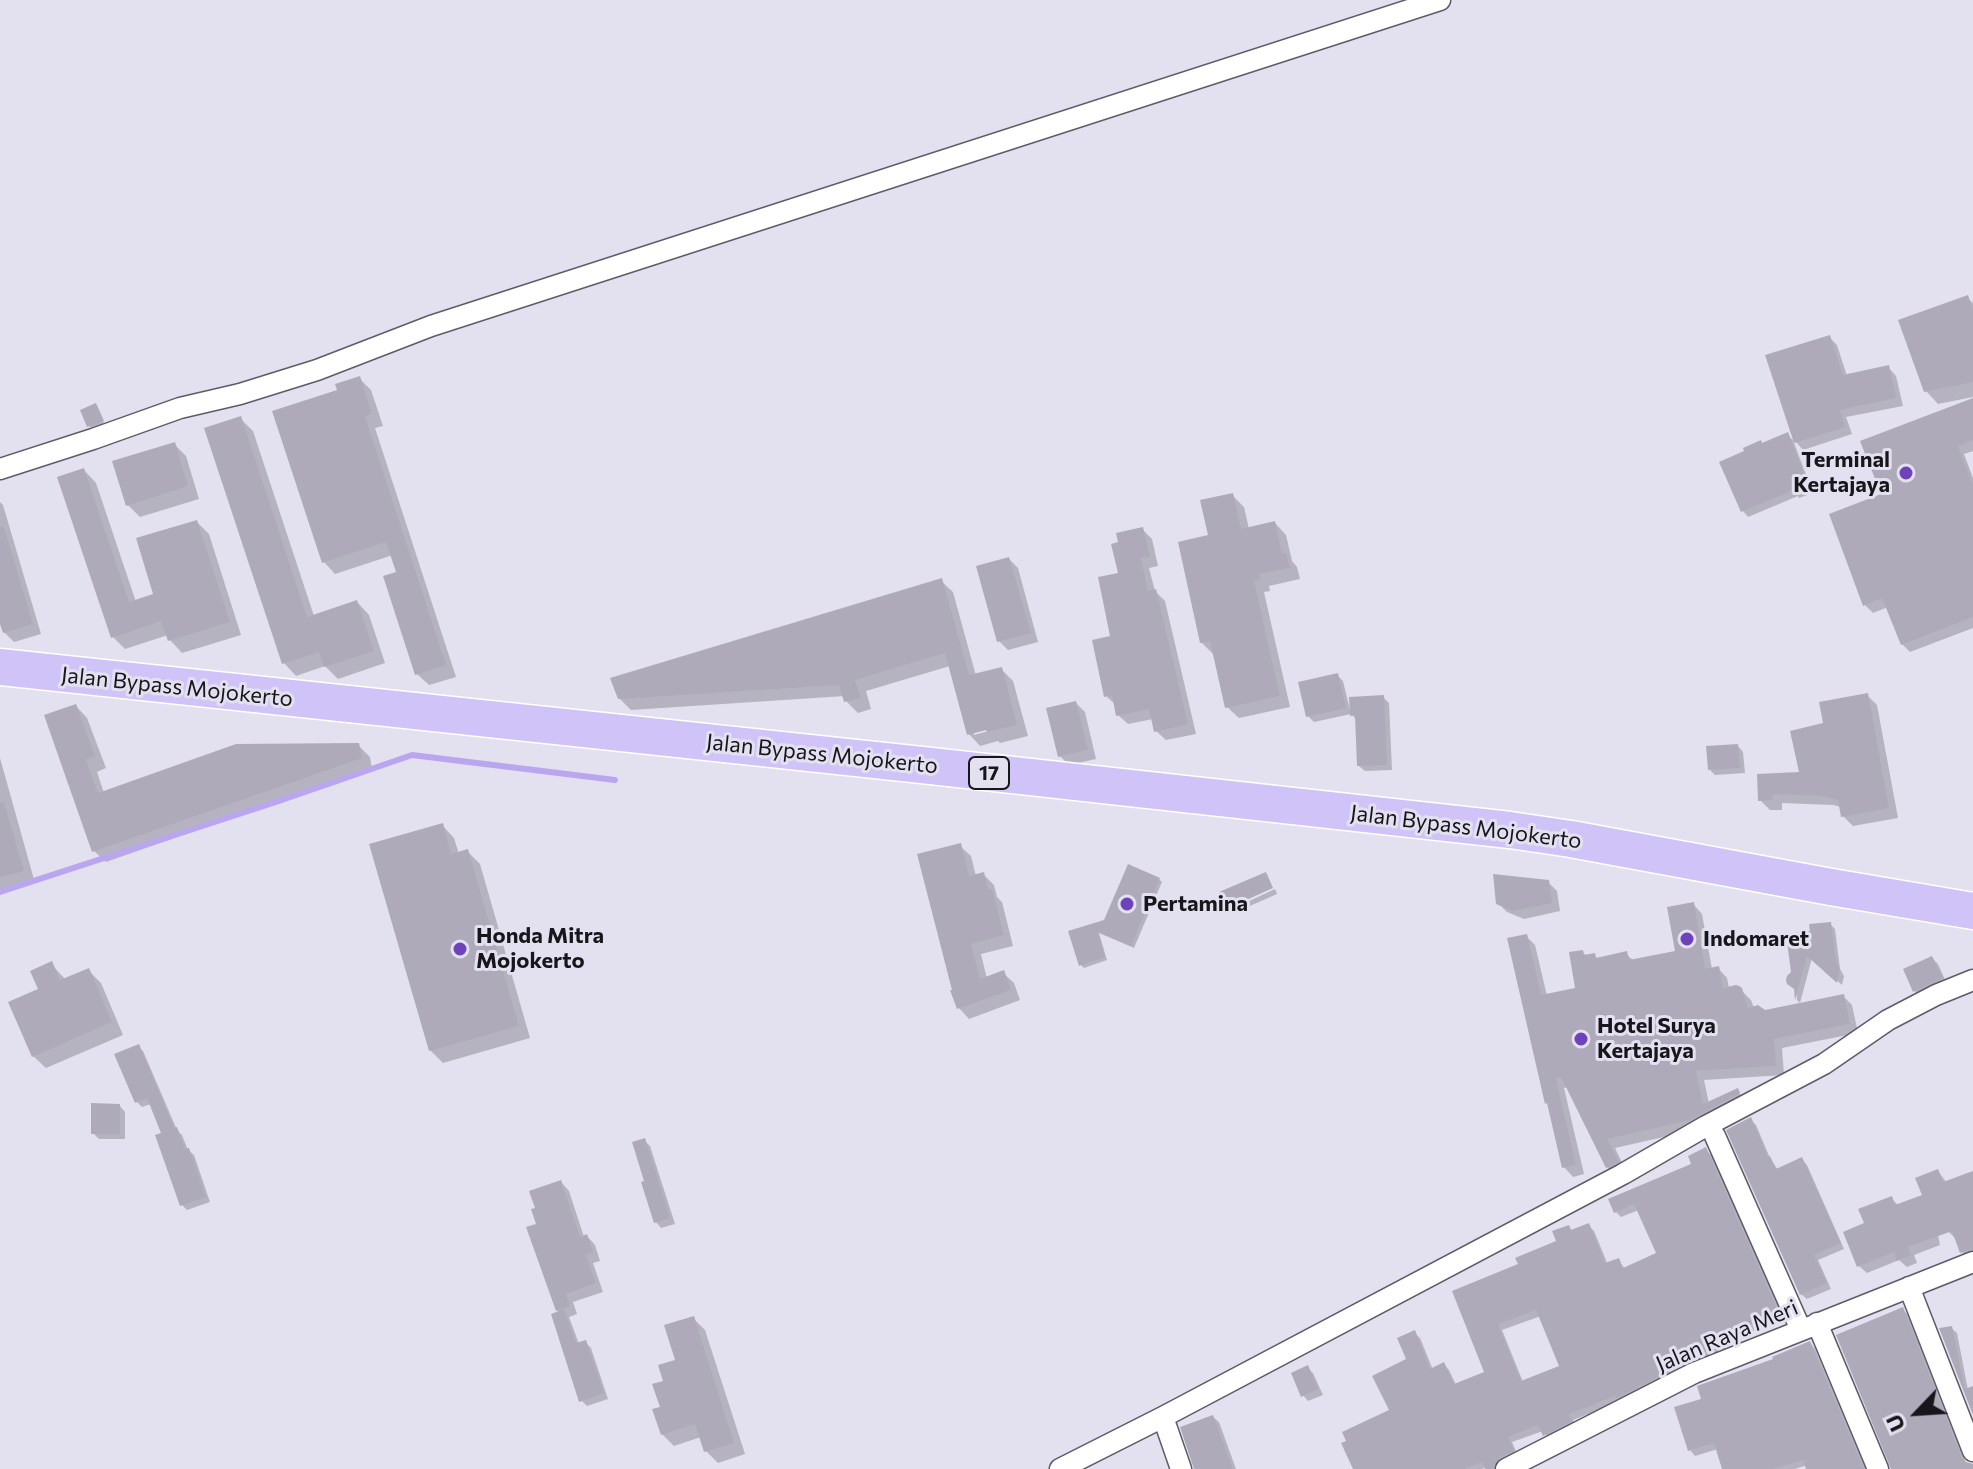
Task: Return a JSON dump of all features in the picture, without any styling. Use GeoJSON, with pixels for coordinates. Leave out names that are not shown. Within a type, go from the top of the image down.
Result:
{"type":"FeatureCollection","features":[{"type":"Feature","properties":{"kind":"highway","name":"Jalan Bypass Mojokerto"},"geometry":{"type":"LineString","coordinates":[[0,667],[1510,830],[1973,911]]}},
{"type":"Feature","properties":{"kind":"street"},"geometry":{"type":"LineString","coordinates":[[0,469],[180,408],[240,394],[317,370],[446,321],[1440,0]]}},
{"type":"Feature","properties":{"kind":"street"},"geometry":{"type":"LineString","coordinates":[[1060,1469],[1573,1201],[1824,1064],[1888,1020],[1973,980]]}},
{"type":"Feature","properties":{"kind":"street"},"geometry":{"type":"LineString","coordinates":[[1715,1136],[1878,1469]]}},
{"type":"Feature","properties":{"kind":"street","name":"Jalan Raya Meri"},"geometry":{"type":"LineString","coordinates":[[1506,1469],[1694,1373],[1973,1262]]}},
{"type":"Feature","properties":{"kind":"street"},"geometry":{"type":"LineString","coordinates":[[1909,1287],[1973,1451]]}},
{"type":"Feature","properties":{"kind":"street"},"geometry":{"type":"LineString","coordinates":[[1163,1417],[1181,1469]]}},
{"type":"Feature","properties":{"kind":"building"},"geometry":{"type":"Polygon","coordinates":[[[1968,295],[1973,310],[1973,382],[1924,392],[1898,320],[1968,295]]]}},
{"type":"Feature","properties":{"kind":"building"},"geometry":{"type":"Polygon","coordinates":[[[1830,335],[1843,375],[1889,365],[1896,398],[1840,410],[1845,427],[1794,443],[1765,355],[1830,335]]]}},
{"type":"Feature","properties":{"kind":"building"},"geometry":{"type":"Polygon","coordinates":[[[360,376],[372,414],[365,416],[446,665],[415,675],[383,576],[396,572],[386,542],[322,563],[272,411],[337,390],[335,384],[360,376]]]}},
{"type":"Feature","properties":{"kind":"building"},"geometry":{"type":"Polygon","coordinates":[[[1973,398],[1973,440],[1958,446],[1973,485],[1973,617],[1901,645],[1882,598],[1863,606],[1829,514],[1881,494],[1860,441],[1973,398]]]}},
{"type":"Feature","properties":{"kind":"building"},"geometry":{"type":"Polygon","coordinates":[[[96,403],[104,421],[87,427],[80,410],[96,403]]]}},
{"type":"Feature","properties":{"kind":"building"},"geometry":{"type":"Polygon","coordinates":[[[241,416],[307,617],[357,600],[374,651],[324,667],[319,652],[282,664],[204,428],[241,416]]]}},
{"type":"Feature","properties":{"kind":"building"},"geometry":{"type":"Polygon","coordinates":[[[1788,432],[1809,487],[1791,491],[1741,512],[1719,462],[1761,440],[1762,443],[1788,432]]]}},
{"type":"Feature","properties":{"kind":"building"},"geometry":{"type":"Polygon","coordinates":[[[175,442],[188,486],[126,506],[112,461],[175,442]]]}},
{"type":"Feature","properties":{"kind":"building"},"geometry":{"type":"Polygon","coordinates":[[[84,468],[129,602],[153,594],[136,538],[197,520],[230,622],[168,641],[161,621],[111,638],[57,477],[84,468]]]}},
{"type":"Feature","properties":{"kind":"building"},"geometry":{"type":"Polygon","coordinates":[[[1233,493],[1241,529],[1275,521],[1282,554],[1286,553],[1290,568],[1259,574],[1260,580],[1254,581],[1280,696],[1225,708],[1210,641],[1200,643],[1178,542],[1208,535],[1200,500],[1233,493]]]}},
{"type":"Feature","properties":{"kind":"building"},"geometry":{"type":"Polygon","coordinates":[[[0,527],[4,527],[33,624],[3,633],[0,624],[0,527]]]}},
{"type":"Feature","properties":{"kind":"building"},"geometry":{"type":"Polygon","coordinates":[[[1143,527],[1150,557],[1141,558],[1148,591],[1156,589],[1188,724],[1154,732],[1149,709],[1116,716],[1112,695],[1104,697],[1092,640],[1110,636],[1098,577],[1118,573],[1111,544],[1118,542],[1116,533],[1143,527]]]}},
{"type":"Feature","properties":{"kind":"building"},"geometry":{"type":"Polygon","coordinates":[[[1009,557],[1031,633],[997,642],[976,566],[1009,557]]]}},
{"type":"Feature","properties":{"kind":"building"},"geometry":{"type":"Polygon","coordinates":[[[942,578],[969,675],[1002,667],[1017,725],[967,735],[945,653],[855,680],[861,698],[844,702],[839,685],[618,699],[610,678],[942,578]]]}},
{"type":"Feature","properties":{"kind":"building"},"geometry":{"type":"Polygon","coordinates":[[[1338,673],[1346,708],[1306,717],[1298,682],[1338,673]]]}},
{"type":"Feature","properties":{"kind":"building"},"geometry":{"type":"Polygon","coordinates":[[[1868,693],[1889,808],[1841,817],[1838,800],[1821,796],[1772,794],[1773,800],[1758,801],[1757,774],[1799,772],[1790,731],[1823,723],[1819,702],[1868,693]]]}},
{"type":"Feature","properties":{"kind":"building"},"geometry":{"type":"Polygon","coordinates":[[[1384,695],[1387,765],[1357,766],[1355,715],[1350,716],[1349,697],[1384,695]]]}},
{"type":"Feature","properties":{"kind":"building"},"geometry":{"type":"Polygon","coordinates":[[[1076,701],[1088,750],[1058,757],[1046,708],[1076,701]]]}},
{"type":"Feature","properties":{"kind":"building"},"geometry":{"type":"Polygon","coordinates":[[[76,704],[95,756],[86,760],[98,793],[236,744],[359,743],[362,758],[92,852],[44,715],[76,704]]]}},
{"type":"Feature","properties":{"kind":"building"},"geometry":{"type":"Polygon","coordinates":[[[1738,744],[1740,768],[1708,770],[1706,746],[1738,744]]]}},
{"type":"Feature","properties":{"kind":"building"},"geometry":{"type":"Polygon","coordinates":[[[4,802],[24,871],[0,877],[0,803],[4,802]]]}},
{"type":"Feature","properties":{"kind":"building"},"geometry":{"type":"Polygon","coordinates":[[[443,823],[451,854],[468,849],[519,1026],[429,1051],[369,844],[443,823]]]}},
{"type":"Feature","properties":{"kind":"building"},"geometry":{"type":"Polygon","coordinates":[[[961,843],[969,876],[984,872],[988,890],[992,889],[1004,935],[971,944],[980,979],[1004,970],[1011,990],[957,1009],[917,854],[961,843]]]}},
{"type":"Feature","properties":{"kind":"building"},"geometry":{"type":"Polygon","coordinates":[[[1128,864],[1160,878],[1131,946],[1098,932],[1105,957],[1079,966],[1068,931],[1104,920],[1128,864]]]}},
{"type":"Feature","properties":{"kind":"building"},"geometry":{"type":"Polygon","coordinates":[[[1266,872],[1273,888],[1226,909],[1219,892],[1266,872]]]}},
{"type":"Feature","properties":{"kind":"building"},"geometry":{"type":"Polygon","coordinates":[[[1493,874],[1549,880],[1552,903],[1513,911],[1496,904],[1493,874]]]}},
{"type":"Feature","properties":{"kind":"building"},"geometry":{"type":"Polygon","coordinates":[[[1694,902],[1705,969],[1719,966],[1723,988],[1736,985],[1742,988],[1748,1008],[1758,1005],[1765,1010],[1844,994],[1850,1024],[1774,1039],[1776,1066],[1696,1071],[1703,1104],[1738,1088],[1740,1093],[1690,1120],[1607,1139],[1619,1162],[1606,1168],[1561,1077],[1556,1079],[1576,1165],[1562,1168],[1507,938],[1527,934],[1541,995],[1575,988],[1569,952],[1583,950],[1584,955],[1595,953],[1596,958],[1627,951],[1629,960],[1675,951],[1667,907],[1694,902]]]}},
{"type":"Feature","properties":{"kind":"building"},"geometry":{"type":"Polygon","coordinates":[[[1831,922],[1836,962],[1840,969],[1837,983],[1807,956],[1795,1000],[1794,989],[1786,980],[1791,972],[1786,934],[1810,931],[1809,924],[1831,922]]]}},
{"type":"Feature","properties":{"kind":"building"},"geometry":{"type":"Polygon","coordinates":[[[1932,956],[1943,978],[1913,992],[1903,969],[1932,956]]]}},
{"type":"Feature","properties":{"kind":"building"},"geometry":{"type":"Polygon","coordinates":[[[52,961],[60,980],[89,968],[112,1022],[32,1057],[8,1002],[38,989],[30,971],[52,961]]]}},
{"type":"Feature","properties":{"kind":"building"},"geometry":{"type":"Polygon","coordinates":[[[139,1044],[174,1128],[177,1127],[185,1149],[189,1148],[206,1197],[180,1206],[155,1135],[161,1133],[147,1098],[135,1103],[114,1054],[139,1044]]]}},
{"type":"Feature","properties":{"kind":"building"},"geometry":{"type":"Polygon","coordinates":[[[91,1103],[120,1104],[120,1134],[91,1134],[91,1103]]]}},
{"type":"Feature","properties":{"kind":"building"},"geometry":{"type":"Polygon","coordinates":[[[1751,1117],[1776,1169],[1802,1157],[1841,1243],[1814,1255],[1827,1283],[1800,1295],[1726,1130],[1751,1117]]]}},
{"type":"Feature","properties":{"kind":"building"},"geometry":{"type":"Polygon","coordinates":[[[645,1138],[670,1218],[654,1223],[632,1142],[645,1138]]]}},
{"type":"Feature","properties":{"kind":"building"},"geometry":{"type":"Polygon","coordinates":[[[1706,1147],[1778,1311],[1719,1340],[1721,1345],[1616,1398],[1569,1414],[1572,1421],[1543,1436],[1538,1425],[1508,1437],[1514,1451],[1499,1458],[1493,1468],[1485,1469],[1482,1462],[1464,1469],[1353,1469],[1341,1443],[1346,1441],[1342,1432],[1389,1410],[1372,1376],[1406,1359],[1397,1338],[1415,1330],[1430,1369],[1444,1362],[1454,1384],[1484,1372],[1452,1291],[1518,1264],[1515,1258],[1556,1241],[1552,1231],[1569,1225],[1571,1230],[1589,1223],[1605,1263],[1619,1258],[1623,1268],[1656,1253],[1634,1204],[1614,1213],[1608,1199],[1691,1164],[1688,1156],[1706,1147]],[[1536,1310],[1498,1324],[1521,1381],[1559,1366],[1536,1310]]]}},
{"type":"Feature","properties":{"kind":"building"},"geometry":{"type":"Polygon","coordinates":[[[1938,1169],[1943,1182],[1973,1171],[1973,1249],[1960,1253],[1952,1231],[1908,1247],[1911,1255],[1897,1261],[1894,1252],[1857,1267],[1843,1232],[1864,1223],[1858,1209],[1892,1196],[1895,1205],[1922,1195],[1915,1178],[1938,1169]]]}},
{"type":"Feature","properties":{"kind":"building"},"geometry":{"type":"Polygon","coordinates":[[[561,1180],[580,1237],[587,1234],[593,1252],[586,1255],[596,1283],[566,1294],[570,1306],[556,1311],[526,1227],[536,1224],[529,1191],[561,1180]]]}},
{"type":"Feature","properties":{"kind":"building"},"geometry":{"type":"Polygon","coordinates":[[[1903,1307],[1961,1456],[1973,1464],[1973,1469],[1891,1469],[1836,1335],[1903,1307]]]}},
{"type":"Feature","properties":{"kind":"building"},"geometry":{"type":"Polygon","coordinates":[[[564,1309],[576,1343],[586,1340],[604,1393],[579,1402],[551,1314],[564,1309]]]}},
{"type":"Feature","properties":{"kind":"building"},"geometry":{"type":"Polygon","coordinates":[[[694,1316],[734,1443],[704,1452],[695,1424],[661,1435],[652,1409],[660,1407],[652,1384],[663,1381],[658,1365],[675,1360],[664,1325],[694,1316]]]}},
{"type":"Feature","properties":{"kind":"building"},"geometry":{"type":"Polygon","coordinates":[[[1952,1326],[1965,1389],[1973,1386],[1973,1415],[1939,1328],[1952,1326]]]}},
{"type":"Feature","properties":{"kind":"building"},"geometry":{"type":"Polygon","coordinates":[[[1810,1341],[1864,1469],[1806,1469],[1803,1460],[1773,1469],[1722,1469],[1714,1443],[1688,1451],[1674,1407],[1701,1399],[1697,1386],[1773,1359],[1810,1341]]]}},
{"type":"Feature","properties":{"kind":"building"},"geometry":{"type":"Polygon","coordinates":[[[1308,1365],[1318,1389],[1301,1397],[1291,1373],[1308,1365]]]}},
{"type":"Feature","properties":{"kind":"building"},"geometry":{"type":"Polygon","coordinates":[[[1213,1415],[1233,1469],[1194,1469],[1180,1427],[1213,1415]]]}},
{"type":"Feature","properties":{"kind":"waterway"},"geometry":{"type":"LineString","coordinates":[[0,892],[412,755],[615,780]]}},
{"type":"Feature","properties":{"kind":"place","name":"Terminal Kertajaya"},"geometry":{"type":"Point","coordinates":[1906,473]}},
{"type":"Feature","properties":{"kind":"place","name":"Pertamina"},"geometry":{"type":"Point","coordinates":[1127,904]}},
{"type":"Feature","properties":{"kind":"place","name":"Indomaret"},"geometry":{"type":"Point","coordinates":[1687,939]}},
{"type":"Feature","properties":{"kind":"place","name":"Honda Mitra Mojokerto"},"geometry":{"type":"Point","coordinates":[460,949]}},
{"type":"Feature","properties":{"kind":"place","name":"Hotel Surya Kertajaya"},"geometry":{"type":"Point","coordinates":[1581,1039]}}]}
